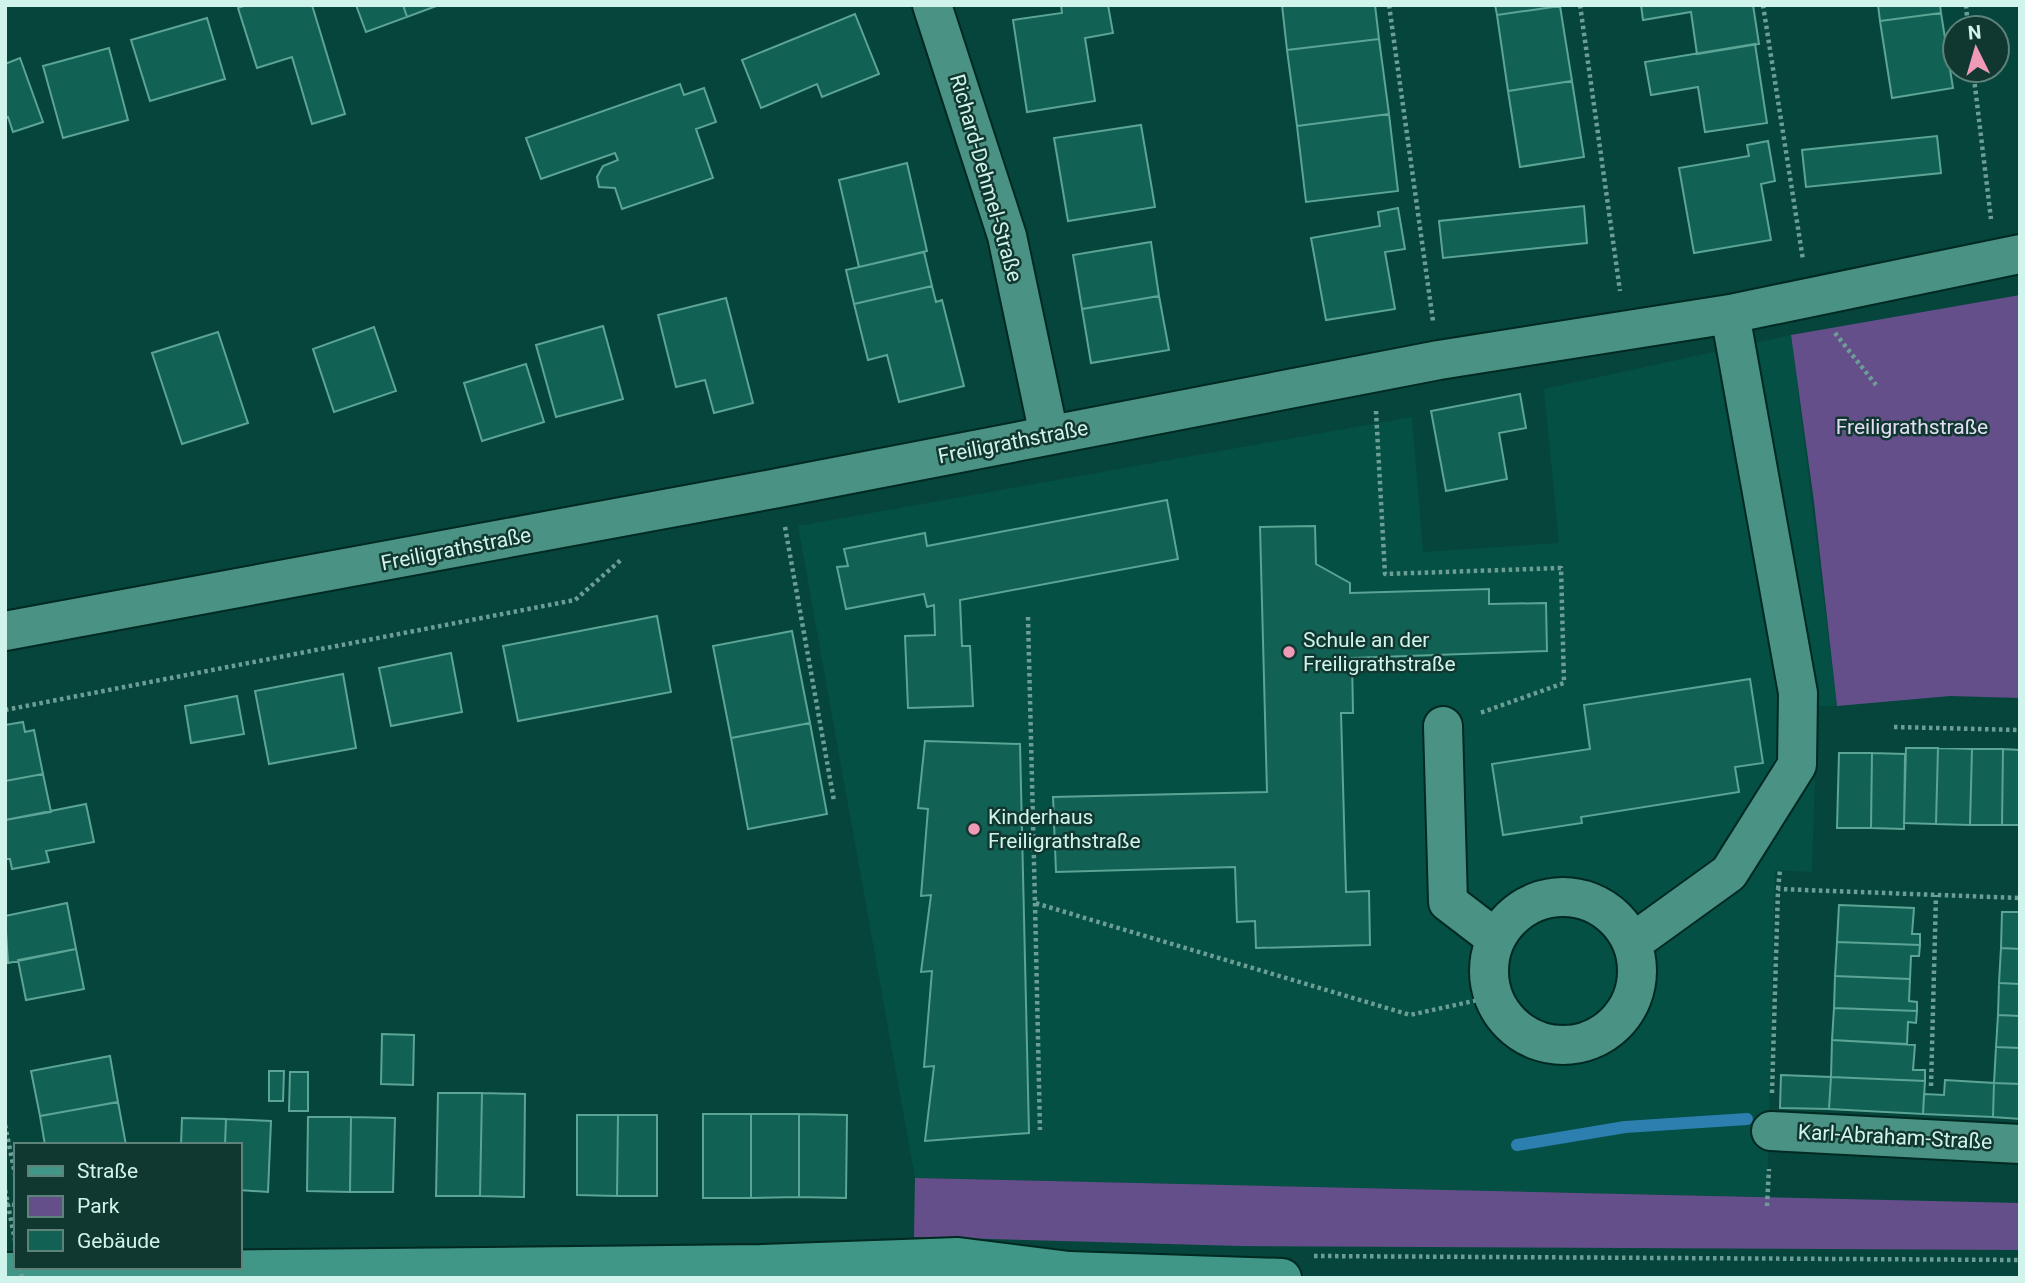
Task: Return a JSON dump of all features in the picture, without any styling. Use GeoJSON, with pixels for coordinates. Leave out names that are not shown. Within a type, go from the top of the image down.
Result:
{"type":"FeatureCollection","features":[{"type":"Feature","properties":{"kind":"main road"},"geometry":{"type":"LineString","coordinates":[[5,1272],[761,1264],[958,1257],[1069,1271],[1282,1278]]}},
{"type":"Feature","properties":{"kind":"street","name":"Richard-Dehmel-Straße"},"geometry":{"type":"LineString","coordinates":[[932,5],[1007,236],[1049,435]]}},
{"type":"Feature","properties":{"kind":"street","name":"Freiligrathstraße"},"geometry":{"type":"LineString","coordinates":[[5,631],[778,488],[1439,360],[1730,314],[2008,256]]}},
{"type":"Feature","properties":{"kind":"street"},"geometry":{"type":"LineString","coordinates":[[1632,943],[1730,873],[1797,765],[1797,694],[1730,314]]}},
{"type":"Feature","properties":{"kind":"street"},"geometry":{"type":"LineString","coordinates":[[1443,726],[1448,902],[1495,938]]}},
{"type":"Feature","properties":{"kind":"street"},"geometry":{"type":"LineString","coordinates":[[1549,898],[1583,899],[1613,915],[1632,943],[1637,982],[1622,1018],[1590,1041],[1550,1045],[1538,1040],[1514,1029],[1492,997],[1488,967],[1495,938],[1517,911],[1549,898]]}},
{"type":"Feature","properties":{"kind":"street","name":"Karl-Abraham-Straße"},"geometry":{"type":"LineString","coordinates":[[1771,1131],[2020,1144]]}},
{"type":"Feature","properties":{"kind":"path"},"geometry":{"type":"LineString","coordinates":[[1389,5],[1439,360]]}},
{"type":"Feature","properties":{"kind":"path"},"geometry":{"type":"LineString","coordinates":[[1580,5],[1626,330]]}},
{"type":"Feature","properties":{"kind":"path"},"geometry":{"type":"LineString","coordinates":[[1763,5],[1810,298],[1876,385]]}},
{"type":"Feature","properties":{"kind":"path"},"geometry":{"type":"LineString","coordinates":[[1976,84],[2008,256]]}},
{"type":"Feature","properties":{"kind":"path"},"geometry":{"type":"LineString","coordinates":[[1374,372],[1385,574],[1561,568],[1564,683],[1443,726]]}},
{"type":"Feature","properties":{"kind":"path"},"geometry":{"type":"LineString","coordinates":[[778,488],[834,802]]}},
{"type":"Feature","properties":{"kind":"path"},"geometry":{"type":"LineString","coordinates":[[5,710],[575,600],[631,552],[659,510]]}},
{"type":"Feature","properties":{"kind":"path"},"geometry":{"type":"LineString","coordinates":[[1028,617],[1040,1130]]}},
{"type":"Feature","properties":{"kind":"path"},"geometry":{"type":"LineString","coordinates":[[1894,727],[2020,730]]}},
{"type":"Feature","properties":{"kind":"path"},"geometry":{"type":"LineString","coordinates":[[1767,1206],[1778,888],[2020,898]]}},
{"type":"Feature","properties":{"kind":"path"},"geometry":{"type":"LineString","coordinates":[[1931,1086],[1936,895]]}},
{"type":"Feature","properties":{"kind":"path"},"geometry":{"type":"LineString","coordinates":[[1035,903],[1410,1015],[1492,997]]}},
{"type":"Feature","properties":{"kind":"path"},"geometry":{"type":"LineString","coordinates":[[5,1125],[14,1169]]}},
{"type":"Feature","properties":{"kind":"path"},"geometry":{"type":"LineString","coordinates":[[5,1190],[14,1235]]}},
{"type":"Feature","properties":{"kind":"shaded area"},"geometry":{"type":"Polygon","coordinates":[[[1791,335],[1837,706],[1817,706],[1812,872],[1775,870],[1767,1197],[915,1178],[798,526],[1412,417],[1423,552],[1559,543],[1544,389],[1791,335]]]}},
{"type":"Feature","properties":{"kind":"green space","name":"Freiligrathstraße"},"geometry":{"type":"Polygon","coordinates":[[[2020,295],[2020,698],[1950,696],[1837,706],[1814,502],[1791,335],[2020,295]]]}},
{"type":"Feature","properties":{"kind":"green space"},"geometry":{"type":"Polygon","coordinates":[[[915,1178],[2020,1203],[2020,1250],[1240,1246],[914,1237],[915,1178]]]}},
{"type":"Feature","properties":{"kind":"building"},"geometry":{"type":"Polygon","coordinates":[[[246,5],[312,5],[345,114],[312,124],[292,57],[257,68],[238,8],[246,5]]]}},
{"type":"Feature","properties":{"kind":"building"},"geometry":{"type":"Polygon","coordinates":[[[356,5],[403,5],[407,17],[366,32],[356,5]]]}},
{"type":"Feature","properties":{"kind":"building"},"geometry":{"type":"Polygon","coordinates":[[[403,5],[439,5],[407,17],[403,5]]]}},
{"type":"Feature","properties":{"kind":"building"},"geometry":{"type":"Polygon","coordinates":[[[1061,5],[1108,5],[1113,33],[1085,38],[1095,101],[1027,112],[1013,20],[1062,13],[1061,5]]]}},
{"type":"Feature","properties":{"kind":"building"},"geometry":{"type":"Polygon","coordinates":[[[1282,5],[1375,5],[1379,39],[1287,50],[1282,5]]]}},
{"type":"Feature","properties":{"kind":"building"},"geometry":{"type":"Polygon","coordinates":[[[1495,5],[1560,5],[1560,6],[1497,15],[1495,5]]]}},
{"type":"Feature","properties":{"kind":"building"},"geometry":{"type":"Polygon","coordinates":[[[1641,5],[1753,5],[1759,44],[1697,54],[1691,12],[1643,20],[1641,5]]]}},
{"type":"Feature","properties":{"kind":"building"},"geometry":{"type":"Polygon","coordinates":[[[1878,5],[1940,5],[1941,13],[1880,21],[1878,5]]]}},
{"type":"Feature","properties":{"kind":"building"},"geometry":{"type":"Polygon","coordinates":[[[1560,6],[1572,81],[1508,91],[1497,15],[1560,6]]]}},
{"type":"Feature","properties":{"kind":"building"},"geometry":{"type":"Polygon","coordinates":[[[1941,13],[1941,84],[1952,84],[1953,88],[1892,98],[1880,21],[1941,13]]]}},
{"type":"Feature","properties":{"kind":"building"},"geometry":{"type":"Polygon","coordinates":[[[855,14],[879,74],[822,97],[817,84],[761,108],[742,60],[855,14]]]}},
{"type":"Feature","properties":{"kind":"building"},"geometry":{"type":"Polygon","coordinates":[[[207,18],[225,79],[150,101],[131,40],[207,18]]]}},
{"type":"Feature","properties":{"kind":"building"},"geometry":{"type":"Polygon","coordinates":[[[1379,39],[1389,114],[1297,126],[1287,50],[1379,39]]]}},
{"type":"Feature","properties":{"kind":"building"},"geometry":{"type":"Polygon","coordinates":[[[1755,44],[1767,123],[1705,132],[1698,87],[1651,95],[1645,62],[1755,44]]]}},
{"type":"Feature","properties":{"kind":"building"},"geometry":{"type":"Polygon","coordinates":[[[109,48],[128,120],[63,138],[43,66],[109,48]]]}},
{"type":"Feature","properties":{"kind":"building"},"geometry":{"type":"Polygon","coordinates":[[[20,58],[43,122],[13,132],[8,117],[5,118],[5,64],[20,58]]]}},
{"type":"Feature","properties":{"kind":"building"},"geometry":{"type":"Polygon","coordinates":[[[1572,81],[1584,157],[1520,167],[1508,91],[1572,81]]]}},
{"type":"Feature","properties":{"kind":"building"},"geometry":{"type":"Polygon","coordinates":[[[680,84],[684,95],[704,88],[716,122],[696,129],[713,178],[622,209],[615,188],[599,187],[597,177],[603,166],[618,160],[615,153],[541,179],[526,138],[680,84]]]}},
{"type":"Feature","properties":{"kind":"building"},"geometry":{"type":"Polygon","coordinates":[[[1389,114],[1398,191],[1306,202],[1297,126],[1389,114]]]}},
{"type":"Feature","properties":{"kind":"building"},"geometry":{"type":"Polygon","coordinates":[[[1141,125],[1155,207],[1068,221],[1054,138],[1141,125]]]}},
{"type":"Feature","properties":{"kind":"building"},"geometry":{"type":"Polygon","coordinates":[[[1937,136],[1941,173],[1806,187],[1802,150],[1937,136]]]}},
{"type":"Feature","properties":{"kind":"building"},"geometry":{"type":"Polygon","coordinates":[[[1768,141],[1775,181],[1761,184],[1771,240],[1694,253],[1679,168],[1749,156],[1747,145],[1768,141]]]}},
{"type":"Feature","properties":{"kind":"building"},"geometry":{"type":"Polygon","coordinates":[[[907,163],[927,251],[859,267],[839,180],[907,163]]]}},
{"type":"Feature","properties":{"kind":"building"},"geometry":{"type":"Polygon","coordinates":[[[1584,206],[1587,243],[1443,258],[1439,221],[1584,206]]]}},
{"type":"Feature","properties":{"kind":"building"},"geometry":{"type":"Polygon","coordinates":[[[1398,208],[1405,249],[1385,252],[1395,309],[1326,320],[1311,238],[1380,226],[1378,212],[1398,208]]]}},
{"type":"Feature","properties":{"kind":"building"},"geometry":{"type":"Polygon","coordinates":[[[1151,242],[1159,296],[1082,309],[1073,255],[1151,242]]]}},
{"type":"Feature","properties":{"kind":"building"},"geometry":{"type":"Polygon","coordinates":[[[924,252],[932,286],[854,304],[846,270],[924,252]]]}},
{"type":"Feature","properties":{"kind":"building"},"geometry":{"type":"Polygon","coordinates":[[[932,286],[936,302],[942,300],[964,386],[899,402],[887,355],[868,360],[854,304],[932,286]]]}},
{"type":"Feature","properties":{"kind":"building"},"geometry":{"type":"Polygon","coordinates":[[[1159,296],[1169,350],[1091,363],[1082,309],[1159,296]]]}},
{"type":"Feature","properties":{"kind":"building"},"geometry":{"type":"Polygon","coordinates":[[[726,298],[753,403],[714,413],[705,380],[676,387],[658,315],[726,298]]]}},
{"type":"Feature","properties":{"kind":"building"},"geometry":{"type":"Polygon","coordinates":[[[603,326],[623,399],[556,417],[536,345],[603,326]]]}},
{"type":"Feature","properties":{"kind":"building"},"geometry":{"type":"Polygon","coordinates":[[[374,327],[396,391],[334,412],[313,349],[374,327]]]}},
{"type":"Feature","properties":{"kind":"building"},"geometry":{"type":"Polygon","coordinates":[[[218,332],[248,423],[182,444],[152,353],[218,332]]]}},
{"type":"Feature","properties":{"kind":"building"},"geometry":{"type":"Polygon","coordinates":[[[526,364],[544,422],[482,441],[464,383],[526,364]]]}},
{"type":"Feature","properties":{"kind":"building"},"geometry":{"type":"Polygon","coordinates":[[[1520,394],[1526,428],[1499,433],[1507,479],[1446,491],[1431,411],[1520,394]]]}},
{"type":"Feature","properties":{"kind":"building"},"geometry":{"type":"Polygon","coordinates":[[[1167,500],[1178,559],[960,600],[962,646],[970,646],[973,706],[908,708],[905,636],[935,635],[934,605],[927,607],[924,594],[846,609],[837,567],[848,566],[844,549],[925,533],[927,546],[1167,500]]]}},
{"type":"Feature","properties":{"kind":"building"},"geometry":{"type":"Polygon","coordinates":[[[1315,526],[1316,564],[1350,583],[1350,593],[1489,589],[1489,604],[1546,603],[1547,651],[1352,658],[1353,713],[1341,713],[1346,892],[1369,891],[1370,945],[1256,948],[1255,921],[1237,922],[1235,867],[1056,872],[1053,797],[1267,792],[1260,527],[1315,526]]]}},
{"type":"Feature","properties":{"kind":"building"},"geometry":{"type":"Polygon","coordinates":[[[657,616],[671,692],[518,721],[503,646],[657,616]]]}},
{"type":"Feature","properties":{"kind":"building"},"geometry":{"type":"Polygon","coordinates":[[[792,631],[810,723],[731,738],[713,646],[792,631]]]}},
{"type":"Feature","properties":{"kind":"building"},"geometry":{"type":"Polygon","coordinates":[[[451,653],[462,712],[391,726],[379,668],[451,653]]]}},
{"type":"Feature","properties":{"kind":"building"},"geometry":{"type":"Polygon","coordinates":[[[343,674],[356,748],[269,764],[255,691],[343,674]]]}},
{"type":"Feature","properties":{"kind":"building"},"geometry":{"type":"Polygon","coordinates":[[[1750,679],[1763,763],[1735,767],[1739,792],[1581,817],[1582,823],[1503,835],[1492,764],[1590,749],[1584,705],[1750,679]]]}},
{"type":"Feature","properties":{"kind":"building"},"geometry":{"type":"Polygon","coordinates":[[[237,696],[244,734],[191,743],[185,706],[237,696]]]}},
{"type":"Feature","properties":{"kind":"building"},"geometry":{"type":"Polygon","coordinates":[[[23,722],[25,732],[34,730],[43,774],[5,781],[5,725],[23,722]]]}},
{"type":"Feature","properties":{"kind":"building"},"geometry":{"type":"Polygon","coordinates":[[[810,723],[827,814],[748,829],[731,738],[810,723]]]}},
{"type":"Feature","properties":{"kind":"building"},"geometry":{"type":"Polygon","coordinates":[[[925,741],[1020,744],[1029,1133],[925,1141],[934,1066],[924,1067],[932,971],[921,972],[931,895],[921,896],[928,809],[918,808],[925,741]]]}},
{"type":"Feature","properties":{"kind":"building"},"geometry":{"type":"Polygon","coordinates":[[[1906,748],[1938,748],[1936,824],[1904,823],[1906,748]]]}},
{"type":"Feature","properties":{"kind":"building"},"geometry":{"type":"Polygon","coordinates":[[[1938,748],[1972,749],[1970,825],[1936,824],[1938,748]]]}},
{"type":"Feature","properties":{"kind":"building"},"geometry":{"type":"Polygon","coordinates":[[[1972,749],[2003,749],[2002,825],[1970,825],[1972,749]]]}},
{"type":"Feature","properties":{"kind":"building"},"geometry":{"type":"Polygon","coordinates":[[[2003,749],[2020,750],[2020,825],[2002,825],[2003,749]]]}},
{"type":"Feature","properties":{"kind":"building"},"geometry":{"type":"Polygon","coordinates":[[[1839,753],[1872,753],[1871,828],[1837,828],[1839,753]]]}},
{"type":"Feature","properties":{"kind":"building"},"geometry":{"type":"Polygon","coordinates":[[[1872,753],[1905,754],[1904,829],[1871,828],[1872,753]]]}},
{"type":"Feature","properties":{"kind":"building"},"geometry":{"type":"Polygon","coordinates":[[[43,774],[51,812],[5,820],[5,781],[43,774]]]}},
{"type":"Feature","properties":{"kind":"building"},"geometry":{"type":"Polygon","coordinates":[[[86,804],[94,842],[46,851],[49,862],[12,869],[10,859],[5,859],[5,820],[86,804]]]}},
{"type":"Feature","properties":{"kind":"building"},"geometry":{"type":"Polygon","coordinates":[[[67,903],[76,949],[8,963],[5,916],[67,903]]]}},
{"type":"Feature","properties":{"kind":"building"},"geometry":{"type":"Polygon","coordinates":[[[1839,905],[1914,908],[1912,934],[1920,934],[1920,945],[1837,942],[1839,905]]]}},
{"type":"Feature","properties":{"kind":"building"},"geometry":{"type":"Polygon","coordinates":[[[2002,912],[2020,912],[2020,949],[2001,948],[2002,912]]]}},
{"type":"Feature","properties":{"kind":"building"},"geometry":{"type":"Polygon","coordinates":[[[1837,942],[1920,945],[1919,956],[1911,956],[1910,979],[1835,976],[1837,942]]]}},
{"type":"Feature","properties":{"kind":"building"},"geometry":{"type":"Polygon","coordinates":[[[2001,948],[2020,949],[2020,984],[1999,983],[2001,948]]]}},
{"type":"Feature","properties":{"kind":"building"},"geometry":{"type":"Polygon","coordinates":[[[76,949],[84,989],[26,1000],[18,960],[76,949]]]}},
{"type":"Feature","properties":{"kind":"building"},"geometry":{"type":"Polygon","coordinates":[[[1835,976],[1910,979],[1909,1001],[1917,1002],[1917,1011],[1834,1008],[1835,976]]]}},
{"type":"Feature","properties":{"kind":"building"},"geometry":{"type":"Polygon","coordinates":[[[1999,983],[2020,984],[2020,1016],[1998,1015],[1999,983]]]}},
{"type":"Feature","properties":{"kind":"building"},"geometry":{"type":"Polygon","coordinates":[[[1834,1008],[1917,1011],[1916,1023],[1908,1022],[1907,1044],[1832,1040],[1834,1008]]]}},
{"type":"Feature","properties":{"kind":"building"},"geometry":{"type":"Polygon","coordinates":[[[1998,1015],[2020,1016],[2020,1048],[1996,1047],[1998,1015]]]}},
{"type":"Feature","properties":{"kind":"building"},"geometry":{"type":"Polygon","coordinates":[[[382,1034],[414,1035],[413,1085],[381,1084],[382,1034]]]}},
{"type":"Feature","properties":{"kind":"building"},"geometry":{"type":"Polygon","coordinates":[[[1832,1040],[1915,1045],[1913,1070],[1925,1070],[1925,1081],[1831,1077],[1832,1040]]]}},
{"type":"Feature","properties":{"kind":"building"},"geometry":{"type":"Polygon","coordinates":[[[1996,1047],[2020,1048],[2020,1084],[1994,1083],[1996,1047]]]}},
{"type":"Feature","properties":{"kind":"building"},"geometry":{"type":"Polygon","coordinates":[[[110,1056],[118,1102],[40,1116],[31,1071],[110,1056]]]}},
{"type":"Feature","properties":{"kind":"building"},"geometry":{"type":"Polygon","coordinates":[[[269,1071],[284,1071],[283,1101],[269,1101],[269,1071]]]}},
{"type":"Feature","properties":{"kind":"building"},"geometry":{"type":"Polygon","coordinates":[[[290,1072],[308,1072],[308,1111],[289,1111],[290,1072]]]}},
{"type":"Feature","properties":{"kind":"building"},"geometry":{"type":"Polygon","coordinates":[[[1781,1075],[1831,1077],[1829,1109],[1780,1108],[1781,1075]]]}},
{"type":"Feature","properties":{"kind":"building"},"geometry":{"type":"Polygon","coordinates":[[[1831,1077],[1925,1081],[1923,1114],[1829,1109],[1831,1077]]]}},
{"type":"Feature","properties":{"kind":"building"},"geometry":{"type":"Polygon","coordinates":[[[1945,1080],[1994,1083],[1993,1117],[1923,1114],[1924,1094],[1944,1095],[1945,1080]]]}},
{"type":"Feature","properties":{"kind":"building"},"geometry":{"type":"Polygon","coordinates":[[[1994,1083],[2020,1084],[2020,1119],[1993,1117],[1994,1083]]]}},
{"type":"Feature","properties":{"kind":"building"},"geometry":{"type":"Polygon","coordinates":[[[438,1093],[482,1093],[480,1196],[436,1196],[438,1093]]]}},
{"type":"Feature","properties":{"kind":"building"},"geometry":{"type":"Polygon","coordinates":[[[482,1093],[525,1094],[524,1197],[480,1196],[482,1093]]]}},
{"type":"Feature","properties":{"kind":"building"},"geometry":{"type":"Polygon","coordinates":[[[118,1102],[126,1143],[45,1143],[40,1116],[118,1102]]]}},
{"type":"Feature","properties":{"kind":"building"},"geometry":{"type":"Polygon","coordinates":[[[703,1114],[751,1114],[751,1198],[703,1198],[703,1114]]]}},
{"type":"Feature","properties":{"kind":"building"},"geometry":{"type":"Polygon","coordinates":[[[751,1114],[799,1114],[799,1197],[751,1198],[751,1114]]]}},
{"type":"Feature","properties":{"kind":"building"},"geometry":{"type":"Polygon","coordinates":[[[799,1114],[847,1115],[846,1198],[799,1197],[799,1114]]]}},
{"type":"Feature","properties":{"kind":"building"},"geometry":{"type":"Polygon","coordinates":[[[577,1115],[618,1115],[617,1196],[577,1195],[577,1115]]]}},
{"type":"Feature","properties":{"kind":"building"},"geometry":{"type":"Polygon","coordinates":[[[618,1115],[657,1115],[657,1196],[617,1196],[618,1115]]]}},
{"type":"Feature","properties":{"kind":"building"},"geometry":{"type":"Polygon","coordinates":[[[308,1117],[351,1117],[350,1192],[307,1191],[308,1117]]]}},
{"type":"Feature","properties":{"kind":"building"},"geometry":{"type":"Polygon","coordinates":[[[351,1117],[395,1118],[393,1192],[350,1192],[351,1117]]]}},
{"type":"Feature","properties":{"kind":"building"},"geometry":{"type":"Polygon","coordinates":[[[182,1118],[226,1119],[225,1143],[181,1143],[182,1118]]]}},
{"type":"Feature","properties":{"kind":"building"},"geometry":{"type":"Polygon","coordinates":[[[226,1119],[271,1121],[268,1192],[242,1190],[242,1143],[225,1143],[226,1119]]]}},
{"type":"Feature","properties":{"kind":"waterway"},"geometry":{"type":"LineString","coordinates":[[1517,1145],[1625,1127],[1747,1119]]}},
{"type":"Feature","properties":{"kind":"place","name":"Schule an der Freiligrathstraße"},"geometry":{"type":"Point","coordinates":[1289,652]}},
{"type":"Feature","properties":{"kind":"place","name":"Kinderhaus Freiligrathstraße"},"geometry":{"type":"Point","coordinates":[974,829]}}]}
